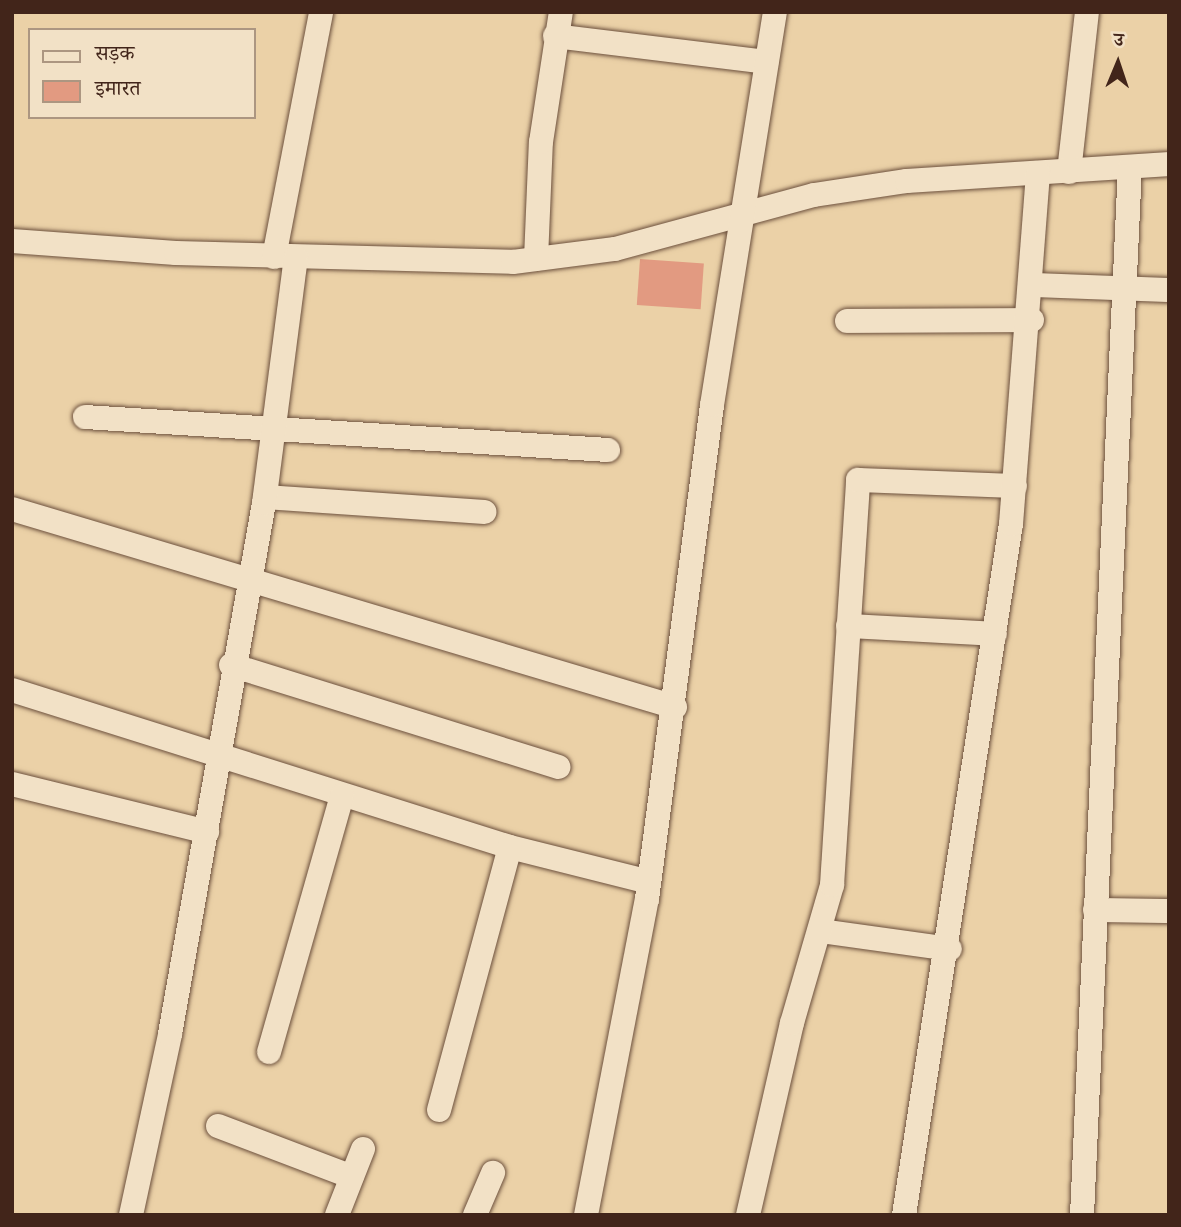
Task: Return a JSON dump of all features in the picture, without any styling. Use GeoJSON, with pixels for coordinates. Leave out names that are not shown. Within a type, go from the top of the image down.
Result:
{"type":"FeatureCollection","features":[{"type":"Feature","properties":{"kind":"street"},"geometry":{"type":"LineString","coordinates":[[131,1215],[207,832],[216,750],[265,497],[275,433],[285,257],[321,12]]}},
{"type":"Feature","properties":{"kind":"street"},"geometry":{"type":"LineString","coordinates":[[586,1215],[649,882],[742,214],[775,12]]}},
{"type":"Feature","properties":{"kind":"street"},"geometry":{"type":"LineString","coordinates":[[1069,172],[1087,12]]}},
{"type":"Feature","properties":{"kind":"street"},"geometry":{"type":"LineString","coordinates":[[536,259],[541,142],[558,24],[766,62]]}},
{"type":"Feature","properties":{"kind":"street"},"geometry":{"type":"LineString","coordinates":[[12,241],[285,257],[468,264],[615,249],[742,214],[907,181],[1169,164]]}},
{"type":"Feature","properties":{"kind":"street"},"geometry":{"type":"LineString","coordinates":[[1082,1215],[1130,167]]}},
{"type":"Feature","properties":{"kind":"street"},"geometry":{"type":"LineString","coordinates":[[904,1215],[950,949],[1015,486],[1031,320],[1038,173]]}},
{"type":"Feature","properties":{"kind":"street"},"geometry":{"type":"LineString","coordinates":[[1033,285],[1169,290]]}},
{"type":"Feature","properties":{"kind":"street"},"geometry":{"type":"LineString","coordinates":[[847,321],[1031,320]]}},
{"type":"Feature","properties":{"kind":"street"},"geometry":{"type":"LineString","coordinates":[[85,416],[275,433],[608,450]]}},
{"type":"Feature","properties":{"kind":"street"},"geometry":{"type":"LineString","coordinates":[[748,1215],[798,998],[821,931],[836,855],[858,480],[1015,486]]}},
{"type":"Feature","properties":{"kind":"street"},"geometry":{"type":"LineString","coordinates":[[265,497],[484,512]]}},
{"type":"Feature","properties":{"kind":"street"},"geometry":{"type":"LineString","coordinates":[[12,509],[675,707]]}},
{"type":"Feature","properties":{"kind":"street"},"geometry":{"type":"LineString","coordinates":[[848,626],[995,634]]}},
{"type":"Feature","properties":{"kind":"street"},"geometry":{"type":"LineString","coordinates":[[231,665],[558,767]]}},
{"type":"Feature","properties":{"kind":"street"},"geometry":{"type":"LineString","coordinates":[[12,690],[216,750],[342,796],[510,847],[649,882]]}},
{"type":"Feature","properties":{"kind":"street"},"geometry":{"type":"LineString","coordinates":[[12,784],[207,832]]}},
{"type":"Feature","properties":{"kind":"street"},"geometry":{"type":"LineString","coordinates":[[269,1052],[342,796]]}},
{"type":"Feature","properties":{"kind":"street"},"geometry":{"type":"LineString","coordinates":[[439,1110],[510,847]]}},
{"type":"Feature","properties":{"kind":"street"},"geometry":{"type":"LineString","coordinates":[[1095,910],[1169,911]]}},
{"type":"Feature","properties":{"kind":"street"},"geometry":{"type":"LineString","coordinates":[[821,931],[950,949]]}},
{"type":"Feature","properties":{"kind":"street"},"geometry":{"type":"LineString","coordinates":[[218,1125],[352,1177]]}},
{"type":"Feature","properties":{"kind":"street"},"geometry":{"type":"LineString","coordinates":[[338,1215],[363,1149]]}},
{"type":"Feature","properties":{"kind":"street"},"geometry":{"type":"LineString","coordinates":[[475,1215],[493,1172]]}},
{"type":"Feature","properties":{"kind":"building"},"geometry":{"type":"Polygon","coordinates":[[[640,259],[704,263],[701,309],[637,305],[640,259]]]}}]}
